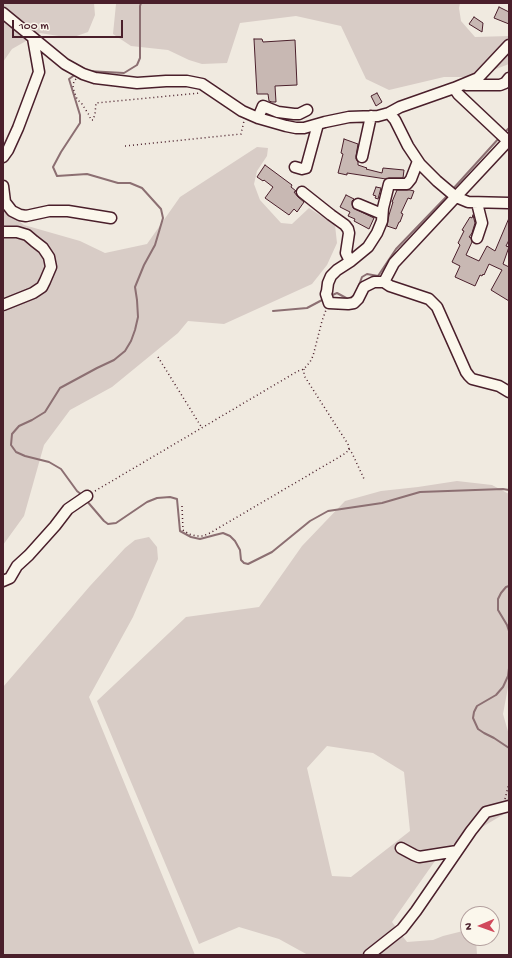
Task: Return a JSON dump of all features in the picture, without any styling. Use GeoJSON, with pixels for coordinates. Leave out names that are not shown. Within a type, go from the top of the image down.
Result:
{"type":"FeatureCollection","features":[{"type":"Feature","properties":{"kind":"street"},"geometry":{"type":"LineString","coordinates":[[3,14],[65,64],[83,74],[95,78],[137,82],[187,81],[202,84],[242,112],[296,128],[304,128],[325,122],[349,118],[389,113],[405,104],[478,78],[509,45]]}},
{"type":"Feature","properties":{"kind":"street"},"geometry":{"type":"LineString","coordinates":[[3,157],[8,150],[18,128],[39,72],[33,38]]}},
{"type":"Feature","properties":{"kind":"street"},"geometry":{"type":"LineString","coordinates":[[458,86],[500,85],[505,83],[509,78]]}},
{"type":"Feature","properties":{"kind":"street"},"geometry":{"type":"LineString","coordinates":[[384,282],[394,263],[445,207],[452,194],[506,139],[458,94],[458,86]]}},
{"type":"Feature","properties":{"kind":"street"},"geometry":{"type":"LineString","coordinates":[[253,116],[263,106],[278,112],[294,114],[299,114],[307,110]]}},
{"type":"Feature","properties":{"kind":"street"},"geometry":{"type":"LineString","coordinates":[[389,113],[420,164],[436,181],[452,194],[468,202],[509,203]]}},
{"type":"Feature","properties":{"kind":"street"},"geometry":{"type":"LineString","coordinates":[[362,157],[371,116]]}},
{"type":"Feature","properties":{"kind":"street"},"geometry":{"type":"LineString","coordinates":[[295,167],[302,169],[306,168],[318,124]]}},
{"type":"Feature","properties":{"kind":"street"},"geometry":{"type":"LineString","coordinates":[[418,161],[411,179],[407,184],[389,184],[382,214],[382,221],[377,233],[368,247],[331,276],[328,283],[328,299],[348,304],[354,303],[358,299],[364,287],[374,282],[384,282],[390,286],[429,299],[436,308],[469,376],[472,379],[499,386],[509,392]]}},
{"type":"Feature","properties":{"kind":"street"},"geometry":{"type":"LineString","coordinates":[[3,186],[5,202],[12,210],[20,215],[26,216],[49,211],[68,211],[112,218]]}},
{"type":"Feature","properties":{"kind":"street"},"geometry":{"type":"LineString","coordinates":[[302,192],[345,225],[348,229],[350,233],[346,253],[351,261]]}},
{"type":"Feature","properties":{"kind":"street"},"geometry":{"type":"LineString","coordinates":[[477,203],[482,223],[477,238]]}},
{"type":"Feature","properties":{"kind":"street"},"geometry":{"type":"LineString","coordinates":[[358,204],[382,214]]}},
{"type":"Feature","properties":{"kind":"street"},"geometry":{"type":"LineString","coordinates":[[3,232],[18,232],[27,235],[34,240],[50,257],[51,267],[42,287],[33,293],[3,305]]}},
{"type":"Feature","properties":{"kind":"street"},"geometry":{"type":"LineString","coordinates":[[3,581],[10,578],[17,566],[29,555],[68,510],[85,498]]}},
{"type":"Feature","properties":{"kind":"street"},"geometry":{"type":"LineString","coordinates":[[369,955],[402,928],[416,912],[471,831],[486,812],[507,807]]}},
{"type":"Feature","properties":{"kind":"street"},"geometry":{"type":"LineString","coordinates":[[402,848],[420,857],[457,851]]}},
{"type":"Feature","properties":{"kind":"path"},"geometry":{"type":"LineString","coordinates":[[83,74],[74,81],[73,86],[77,100],[82,104],[91,120],[93,120],[95,114],[96,103],[204,93],[209,90]]}},
{"type":"Feature","properties":{"kind":"path"},"geometry":{"type":"LineString","coordinates":[[125,146],[241,134],[244,121],[253,116]]}},
{"type":"Feature","properties":{"kind":"path"},"geometry":{"type":"LineString","coordinates":[[85,498],[298,371],[304,369],[313,356],[328,299]]}},
{"type":"Feature","properties":{"kind":"path"},"geometry":{"type":"LineString","coordinates":[[158,356],[202,428]]}},
{"type":"Feature","properties":{"kind":"path"},"geometry":{"type":"LineString","coordinates":[[304,369],[305,377],[348,444],[365,481]]}},
{"type":"Feature","properties":{"kind":"path"},"geometry":{"type":"LineString","coordinates":[[182,506],[183,530],[189,534],[203,536],[346,453],[349,449]]}},
{"type":"Feature","properties":{"kind":"path"},"geometry":{"type":"LineString","coordinates":[[507,807],[505,801],[509,783]]}},
{"type":"Feature","properties":{"kind":"shaded area"},"geometry":{"type":"Polygon","coordinates":[[[3,3],[94,3],[95,15],[88,32],[71,38],[40,33],[12,49],[3,62],[3,3]]]}},
{"type":"Feature","properties":{"kind":"shaded area"},"geometry":{"type":"Polygon","coordinates":[[[460,3],[459,8],[461,21],[475,37],[509,36],[509,64],[475,77],[444,77],[389,90],[366,79],[341,26],[296,16],[240,23],[227,63],[202,64],[189,60],[168,50],[131,46],[113,34],[116,4],[460,3]]]}},
{"type":"Feature","properties":{"kind":"shaded area"},"geometry":{"type":"Polygon","coordinates":[[[257,147],[268,148],[267,156],[257,171],[254,184],[260,200],[281,223],[292,224],[309,208],[335,225],[337,243],[327,265],[312,284],[224,324],[188,321],[178,333],[112,387],[70,410],[44,445],[24,516],[3,545],[3,209],[24,225],[80,241],[105,253],[147,244],[180,197],[257,147]]]}},
{"type":"Feature","properties":{"kind":"shaded area"},"geometry":{"type":"Polygon","coordinates":[[[457,481],[492,485],[509,494],[509,682],[503,714],[509,735],[509,811],[442,851],[392,922],[407,942],[433,940],[460,932],[460,946],[476,946],[477,955],[308,955],[279,939],[239,927],[199,944],[97,701],[186,617],[259,607],[302,546],[345,501],[381,491],[457,481]],[[327,746],[307,768],[332,876],[351,877],[410,831],[404,772],[373,753],[327,746]]]}},
{"type":"Feature","properties":{"kind":"shaded area"},"geometry":{"type":"Polygon","coordinates":[[[149,537],[157,547],[158,559],[133,617],[89,697],[195,955],[3,955],[3,687],[90,586],[125,548],[135,540],[149,537]]]}},
{"type":"Feature","properties":{"kind":"building"},"geometry":{"type":"Polygon","coordinates":[[[499,7],[509,12],[509,24],[494,18],[499,7]]]}},
{"type":"Feature","properties":{"kind":"building"},"geometry":{"type":"Polygon","coordinates":[[[474,17],[483,23],[482,32],[469,24],[474,17]]]}},
{"type":"Feature","properties":{"kind":"building"},"geometry":{"type":"Polygon","coordinates":[[[254,39],[262,39],[263,42],[295,40],[297,85],[275,86],[276,102],[269,101],[268,94],[257,94],[254,39]]]}},
{"type":"Feature","properties":{"kind":"building"},"geometry":{"type":"Polygon","coordinates":[[[377,93],[382,102],[376,106],[371,96],[377,93]]]}},
{"type":"Feature","properties":{"kind":"building"},"geometry":{"type":"Polygon","coordinates":[[[344,139],[358,144],[356,159],[358,165],[367,168],[366,169],[382,173],[383,168],[404,170],[403,178],[386,179],[338,173],[343,154],[341,153],[344,139]]]}},
{"type":"Feature","properties":{"kind":"building"},"geometry":{"type":"Polygon","coordinates":[[[265,165],[292,185],[291,187],[296,191],[294,192],[304,202],[297,212],[294,209],[289,215],[265,198],[273,187],[257,177],[265,165]]]}},
{"type":"Feature","properties":{"kind":"building"},"geometry":{"type":"Polygon","coordinates":[[[376,187],[381,188],[378,199],[373,195],[376,187]]]}},
{"type":"Feature","properties":{"kind":"building"},"geometry":{"type":"Polygon","coordinates":[[[397,190],[414,191],[411,199],[408,198],[401,213],[403,214],[400,222],[396,229],[387,226],[392,202],[397,190]]]}},
{"type":"Feature","properties":{"kind":"building"},"geometry":{"type":"Polygon","coordinates":[[[346,195],[354,199],[352,201],[353,208],[374,218],[369,229],[354,221],[355,219],[348,216],[350,212],[340,207],[346,195]]]}},
{"type":"Feature","properties":{"kind":"building"},"geometry":{"type":"Polygon","coordinates":[[[473,215],[475,223],[469,237],[471,238],[472,242],[466,255],[479,261],[487,246],[495,251],[509,218],[509,240],[506,246],[509,247],[503,264],[509,267],[509,301],[491,290],[502,270],[489,264],[484,275],[480,275],[475,286],[455,277],[460,266],[452,262],[460,245],[458,243],[464,231],[462,230],[470,217],[472,218],[473,215]]]}},
{"type":"Feature","properties":{"kind":"waterway"},"geometry":{"type":"LineString","coordinates":[[87,71],[124,73],[137,65],[140,58],[141,3]]}},
{"type":"Feature","properties":{"kind":"waterway"},"geometry":{"type":"LineString","coordinates":[[76,74],[69,79],[80,115],[80,123],[53,167],[57,176],[87,174],[118,183],[130,183],[142,188],[161,209],[163,218],[155,245],[144,265],[135,287],[138,317],[131,341],[125,351],[114,360],[60,388],[45,412],[19,426],[12,434],[11,445],[16,452],[25,456],[49,462],[61,469],[77,491],[82,495]]}},
{"type":"Feature","properties":{"kind":"waterway"},"geometry":{"type":"LineString","coordinates":[[505,132],[509,128]]}},
{"type":"Feature","properties":{"kind":"waterway"},"geometry":{"type":"LineString","coordinates":[[452,190],[500,137]]}},
{"type":"Feature","properties":{"kind":"waterway"},"geometry":{"type":"LineString","coordinates":[[330,296],[337,293],[348,299],[356,293],[362,277],[367,274],[378,276],[396,249],[448,195]]}},
{"type":"Feature","properties":{"kind":"waterway"},"geometry":{"type":"LineString","coordinates":[[273,311],[307,308],[324,299]]}},
{"type":"Feature","properties":{"kind":"waterway"},"geometry":{"type":"LineString","coordinates":[[86,500],[108,524],[116,523],[147,502],[157,498],[170,497],[177,499],[180,531],[191,537],[200,539],[223,533],[230,536],[240,550],[241,560],[248,564],[272,552],[310,521],[328,511],[382,503],[420,492],[509,490]]}},
{"type":"Feature","properties":{"kind":"waterway"},"geometry":{"type":"LineString","coordinates":[[509,586],[506,587],[498,599],[498,610],[509,631]]}},
{"type":"Feature","properties":{"kind":"waterway"},"geometry":{"type":"LineString","coordinates":[[509,668],[508,676],[503,687],[496,695],[477,706],[473,718],[478,729],[509,748]]}}]}
